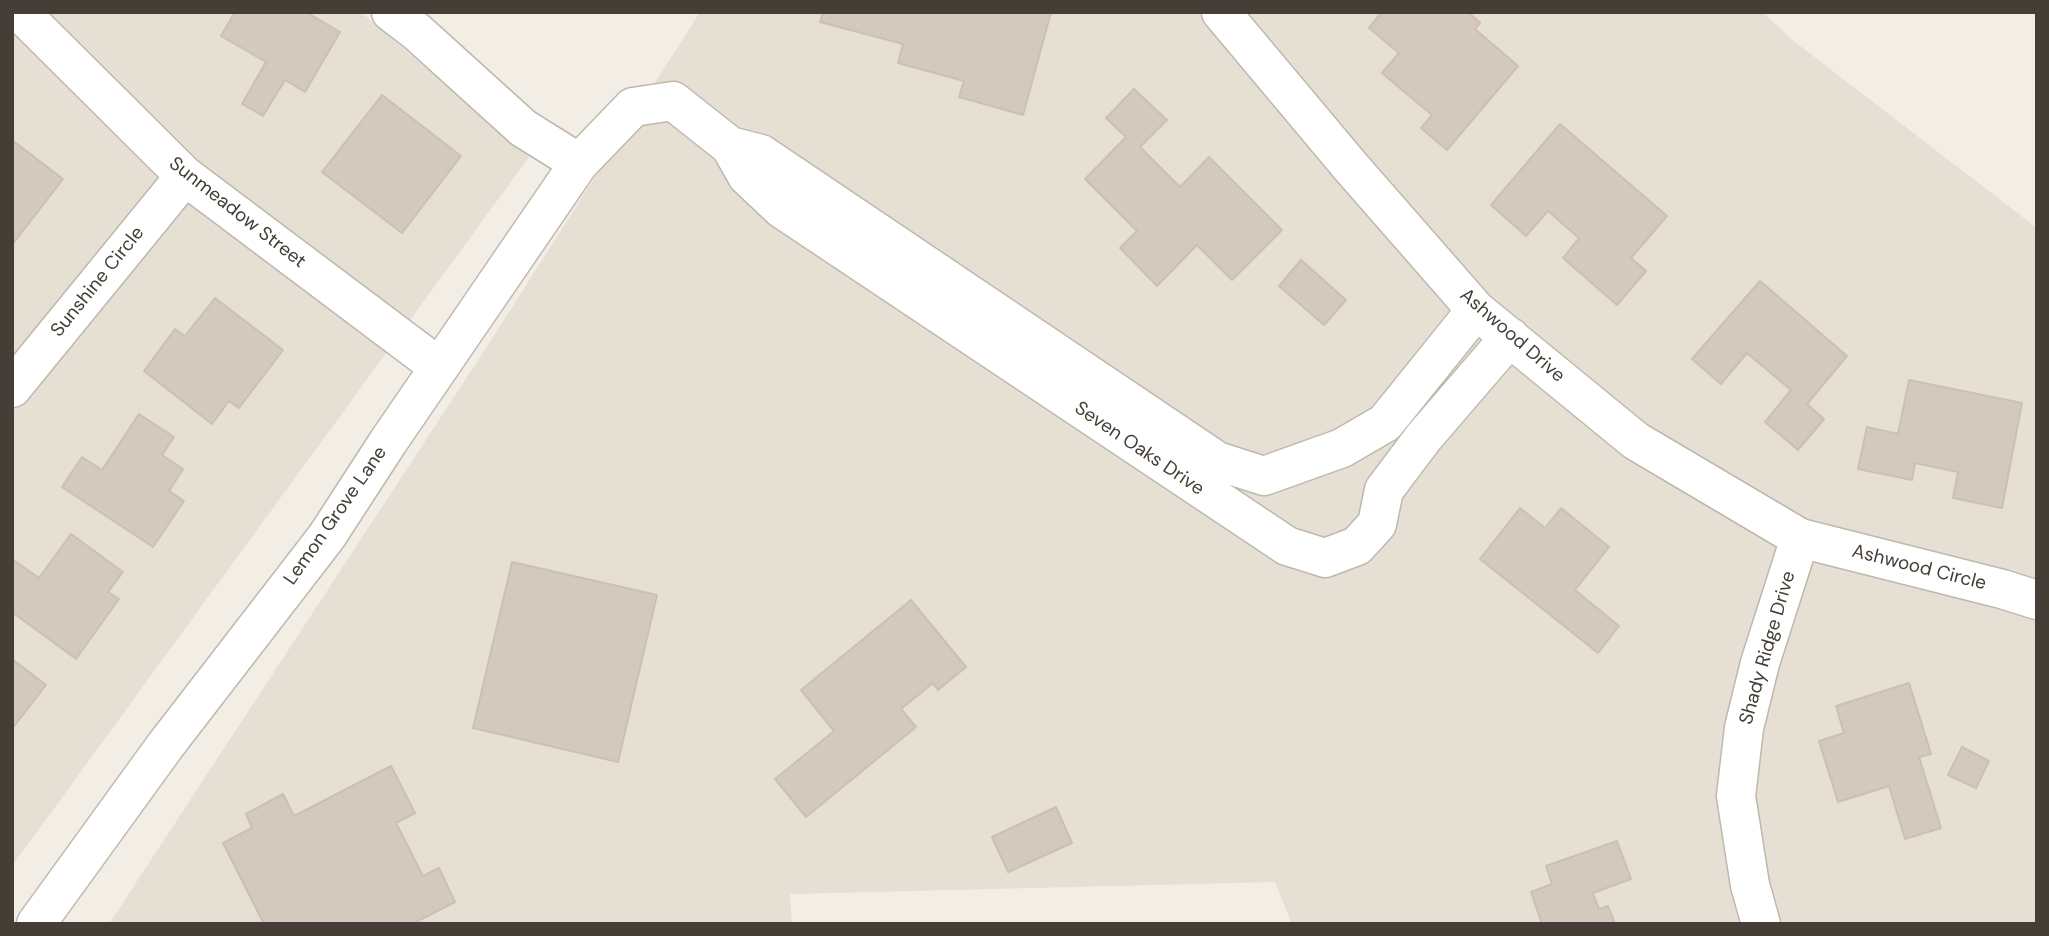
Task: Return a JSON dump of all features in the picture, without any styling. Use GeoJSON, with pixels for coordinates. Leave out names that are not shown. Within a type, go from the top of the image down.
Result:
{"type":"FeatureCollection","features":[{"type":"Feature","properties":{"kind":"street","name":"Sunmeadow Street"},"geometry":{"type":"LineString","coordinates":[[20,12],[185,176],[439,367]]}},
{"type":"Feature","properties":{"kind":"street"},"geometry":{"type":"LineString","coordinates":[[391,12],[417,32],[523,128],[579,163]]}},
{"type":"Feature","properties":{"kind":"street","name":"Ashwood Drive"},"geometry":{"type":"LineString","coordinates":[[1221,12],[1350,166],[1476,310],[1636,441],[1800,538]]}},
{"type":"Feature","properties":{"kind":"street","name":"Seven Oaks Drive"},"geometry":{"type":"LineString","coordinates":[[633,107],[673,101],[730,146],[747,176],[782,209],[1287,547],[1325,558],[1357,545],[1377,524],[1384,490],[1424,437],[1510,337]]}},
{"type":"Feature","properties":{"kind":"street","name":"Lemon Grove Lane"},"geometry":{"type":"LineString","coordinates":[[36,924],[165,746],[327,536],[579,163],[633,107]]}},
{"type":"Feature","properties":{"kind":"street","name":"Seven Oaks Drive"},"geometry":{"type":"LineString","coordinates":[[730,146],[761,154],[1217,461],[1264,475],[1342,449],[1385,423],[1476,310]]}},
{"type":"Feature","properties":{"kind":"street","name":"Sunshine Circle"},"geometry":{"type":"LineString","coordinates":[[12,388],[185,176]]}},
{"type":"Feature","properties":{"kind":"street","name":"Ashwood Circle"},"geometry":{"type":"LineString","coordinates":[[1800,538],[2037,600]]}},
{"type":"Feature","properties":{"kind":"street","name":"Shady Ridge Drive"},"geometry":{"type":"LineString","coordinates":[[1761,924],[1751,885],[1736,796],[1744,728],[1760,663],[1800,538]]}},
{"type":"Feature","properties":{"kind":"shaded area"},"geometry":{"type":"Polygon","coordinates":[[[12,12],[361,12],[529,157],[12,866],[12,12]]]}},
{"type":"Feature","properties":{"kind":"shaded area"},"geometry":{"type":"Polygon","coordinates":[[[700,12],[1762,12],[1795,42],[2037,228],[2037,924],[1292,924],[1275,882],[790,894],[792,924],[109,924],[488,345],[700,12]]]}},
{"type":"Feature","properties":{"kind":"building"},"geometry":{"type":"Polygon","coordinates":[[[235,12],[306,12],[340,32],[305,92],[285,80],[263,116],[242,104],[266,62],[221,36],[235,12]]]}},
{"type":"Feature","properties":{"kind":"building"},"geometry":{"type":"Polygon","coordinates":[[[823,12],[1051,12],[1023,115],[959,97],[964,81],[898,63],[903,44],[820,22],[823,12]]]}},
{"type":"Feature","properties":{"kind":"building"},"geometry":{"type":"Polygon","coordinates":[[[1382,12],[1468,12],[1480,23],[1475,29],[1518,66],[1447,150],[1421,128],[1432,115],[1382,73],[1399,53],[1369,28],[1382,12]]]}},
{"type":"Feature","properties":{"kind":"building"},"geometry":{"type":"Polygon","coordinates":[[[1134,89],[1167,120],[1140,147],[1180,187],[1209,157],[1282,230],[1232,280],[1197,245],[1157,286],[1120,248],[1137,231],[1085,179],[1126,137],[1106,118],[1134,89]]]}},
{"type":"Feature","properties":{"kind":"building"},"geometry":{"type":"Polygon","coordinates":[[[382,95],[461,156],[402,233],[322,172],[382,95]]]}},
{"type":"Feature","properties":{"kind":"building"},"geometry":{"type":"Polygon","coordinates":[[[1560,124],[1667,216],[1631,258],[1646,271],[1617,305],[1563,258],[1579,238],[1548,211],[1526,236],[1491,205],[1560,124]]]}},
{"type":"Feature","properties":{"kind":"building"},"geometry":{"type":"Polygon","coordinates":[[[12,140],[63,179],[12,245],[12,140]]]}},
{"type":"Feature","properties":{"kind":"building"},"geometry":{"type":"Polygon","coordinates":[[[1301,260],[1346,300],[1324,325],[1279,286],[1301,260]]]}},
{"type":"Feature","properties":{"kind":"building"},"geometry":{"type":"Polygon","coordinates":[[[1760,281],[1847,356],[1807,404],[1824,419],[1798,450],[1765,422],[1791,390],[1747,353],[1721,384],[1692,359],[1760,281]]]}},
{"type":"Feature","properties":{"kind":"building"},"geometry":{"type":"Polygon","coordinates":[[[215,298],[283,350],[239,408],[229,401],[212,424],[144,371],[175,329],[185,336],[215,298]]]}},
{"type":"Feature","properties":{"kind":"building"},"geometry":{"type":"Polygon","coordinates":[[[1909,380],[2022,403],[2002,508],[1953,498],[1958,472],[1915,463],[1912,480],[1858,469],[1867,427],[1898,434],[1909,380]]]}},
{"type":"Feature","properties":{"kind":"building"},"geometry":{"type":"Polygon","coordinates":[[[139,414],[174,437],[162,455],[183,469],[169,491],[184,501],[153,547],[62,487],[82,457],[102,470],[139,414]]]}},
{"type":"Feature","properties":{"kind":"building"},"geometry":{"type":"Polygon","coordinates":[[[1520,508],[1545,528],[1561,508],[1609,547],[1575,590],[1619,626],[1598,653],[1480,559],[1520,508]]]}},
{"type":"Feature","properties":{"kind":"building"},"geometry":{"type":"Polygon","coordinates":[[[71,534],[123,572],[108,592],[119,599],[76,659],[12,612],[12,559],[39,578],[71,534]]]}},
{"type":"Feature","properties":{"kind":"building"},"geometry":{"type":"Polygon","coordinates":[[[512,562],[657,595],[618,762],[473,728],[512,562]]]}},
{"type":"Feature","properties":{"kind":"building"},"geometry":{"type":"Polygon","coordinates":[[[911,600],[966,667],[938,690],[933,683],[901,709],[916,727],[806,817],[775,779],[834,731],[801,690],[911,600]]]}},
{"type":"Feature","properties":{"kind":"building"},"geometry":{"type":"Polygon","coordinates":[[[12,659],[46,685],[12,729],[12,659]]]}},
{"type":"Feature","properties":{"kind":"building"},"geometry":{"type":"Polygon","coordinates":[[[1909,683],[1931,754],[1919,757],[1941,828],[1905,839],[1889,786],[1838,802],[1819,741],[1844,733],[1836,706],[1909,683]]]}},
{"type":"Feature","properties":{"kind":"building"},"geometry":{"type":"Polygon","coordinates":[[[1962,747],[1989,761],[1976,788],[1948,775],[1962,747]]]}},
{"type":"Feature","properties":{"kind":"building"},"geometry":{"type":"Polygon","coordinates":[[[391,766],[415,813],[396,823],[423,876],[439,868],[455,902],[412,924],[264,924],[223,843],[252,828],[246,814],[283,794],[294,816],[391,766]]]}},
{"type":"Feature","properties":{"kind":"building"},"geometry":{"type":"Polygon","coordinates":[[[1056,807],[1072,843],[1008,872],[992,837],[1056,807]]]}},
{"type":"Feature","properties":{"kind":"building"},"geometry":{"type":"Polygon","coordinates":[[[1617,841],[1631,879],[1593,893],[1599,909],[1608,906],[1615,924],[1542,924],[1531,892],[1552,884],[1546,866],[1617,841]]]}}]}
